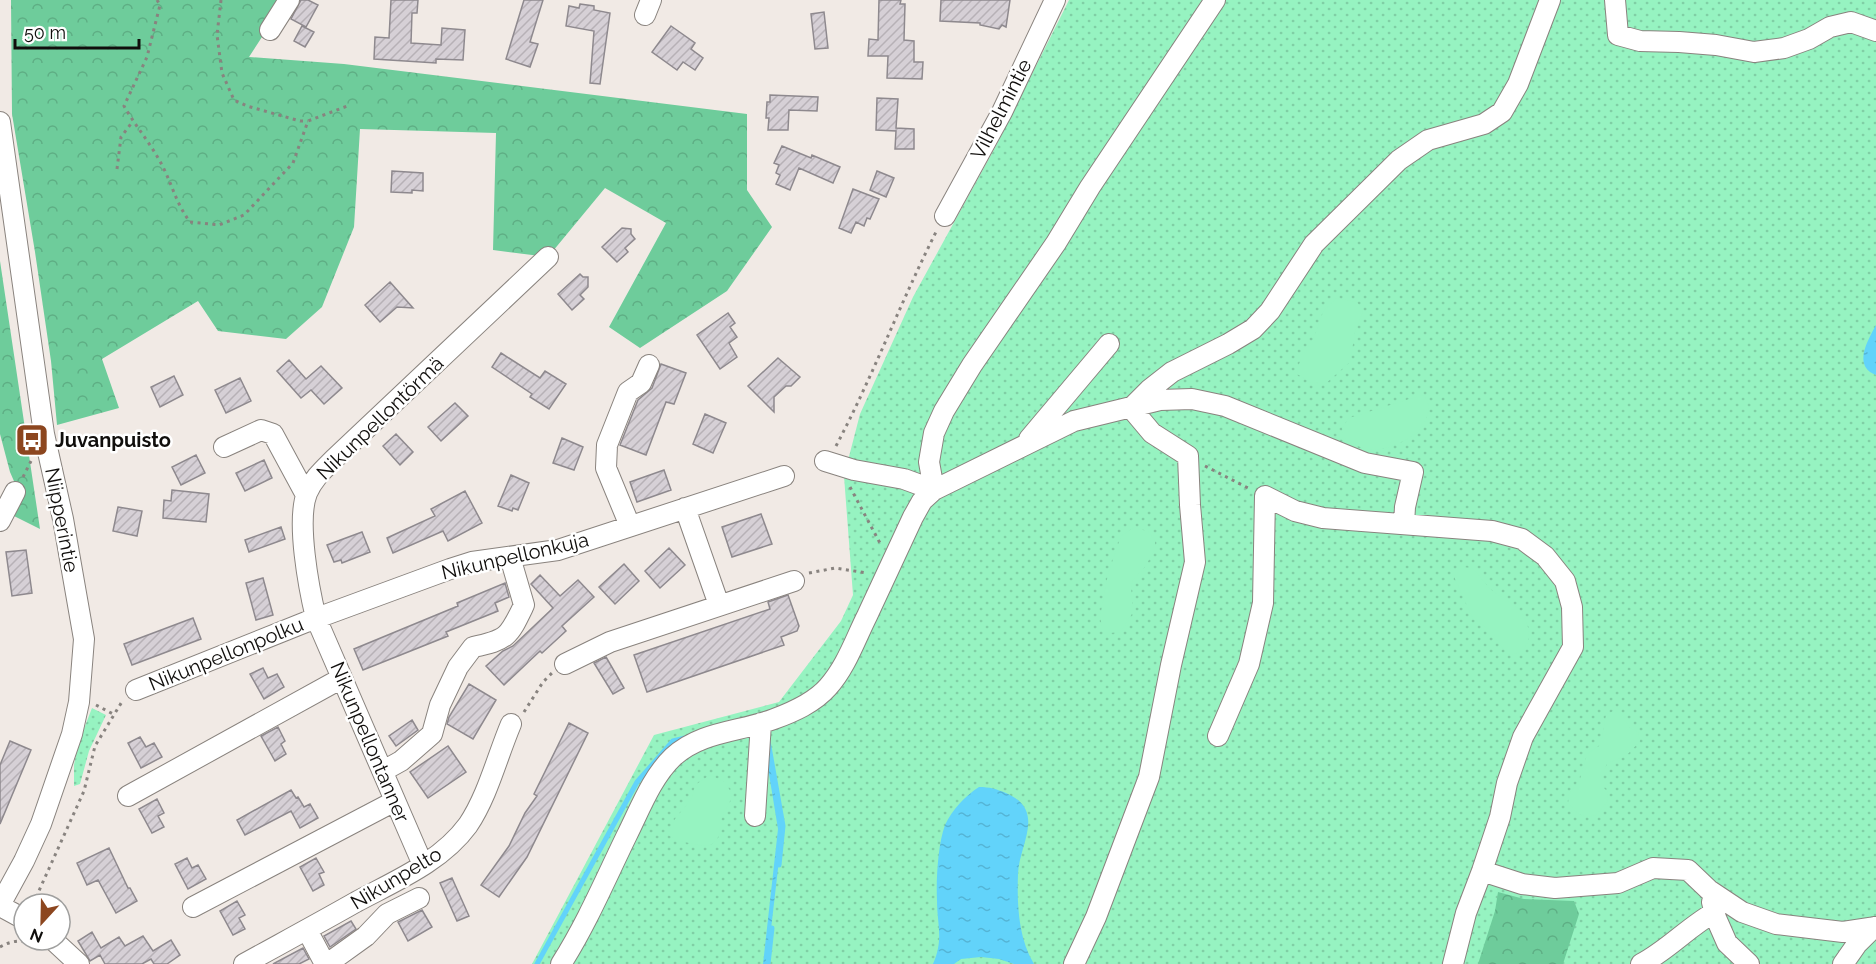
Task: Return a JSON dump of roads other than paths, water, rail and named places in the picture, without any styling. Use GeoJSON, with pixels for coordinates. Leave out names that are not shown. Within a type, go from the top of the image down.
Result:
{"type":"FeatureCollection","features":[{"type":"Feature","properties":{"kind":"street"},"geometry":{"type":"LineString","coordinates":[[270,30],[289,0]]}},
{"type":"Feature","properties":{"kind":"street","name":"Vilhelmintie"},"geometry":{"type":"LineString","coordinates":[[945,216],[1002,112],[1055,0]]}},
{"type":"Feature","properties":{"kind":"street"},"geometry":{"type":"LineString","coordinates":[[934,490],[929,462],[934,433],[944,411],[972,365],[1056,243],[1090,187],[1215,0]]}},
{"type":"Feature","properties":{"kind":"street"},"geometry":{"type":"LineString","coordinates":[[1131,408],[1172,372],[1253,329],[1270,311],[1314,243],[1399,160],[1428,140],[1484,124],[1502,112],[1518,84],[1550,0]]}},
{"type":"Feature","properties":{"kind":"street"},"geometry":{"type":"LineString","coordinates":[[1615,0],[1618,35],[1640,41],[1716,45],[1754,52],[1784,48],[1809,39],[1830,27],[1851,22],[1876,31]]}},
{"type":"Feature","properties":{"kind":"street","name":"Niipperintie"},"geometry":{"type":"LineString","coordinates":[[0,122],[44,434],[63,519],[84,639],[79,702],[72,734],[40,824],[24,861],[0,906]]}},
{"type":"Feature","properties":{"kind":"street","name":"Nikunpellontörmä"},"geometry":{"type":"LineString","coordinates":[[316,618],[308,585],[304,541],[306,495],[313,481],[548,257]]}},
{"type":"Feature","properties":{"kind":"street"},"geometry":{"type":"LineString","coordinates":[[1026,443],[1108,344]]}},
{"type":"Feature","properties":{"kind":"street"},"geometry":{"type":"LineString","coordinates":[[630,526],[606,468],[607,445],[628,392],[641,383],[649,365]]}},
{"type":"Feature","properties":{"kind":"street"},"geometry":{"type":"LineString","coordinates":[[561,964],[577,939],[643,801],[660,772],[673,757],[706,737],[761,723],[807,705],[827,688],[844,663],[913,517],[922,501],[934,490],[1074,421],[1160,400],[1192,399],[1225,406],[1365,463],[1413,472],[1405,507],[1404,524]]}},
{"type":"Feature","properties":{"kind":"street"},"geometry":{"type":"LineString","coordinates":[[1074,964],[1096,917],[1149,777],[1171,665],[1195,562],[1188,456],[1152,433],[1131,408]]}},
{"type":"Feature","properties":{"kind":"street"},"geometry":{"type":"LineString","coordinates":[[224,447],[261,430],[273,434],[306,495]]}},
{"type":"Feature","properties":{"kind":"street"},"geometry":{"type":"LineString","coordinates":[[832,463],[904,478],[934,490]]}},
{"type":"Feature","properties":{"kind":"street","name":"Nikunpellonkuja"},"geometry":{"type":"LineString","coordinates":[[316,618],[450,568],[472,562],[558,550],[784,476]]}},
{"type":"Feature","properties":{"kind":"street"},"geometry":{"type":"LineString","coordinates":[[0,521],[15,492]]}},
{"type":"Feature","properties":{"kind":"street"},"geometry":{"type":"LineString","coordinates":[[1218,736],[1249,664],[1263,603],[1265,496],[1295,510],[1323,518],[1492,531],[1522,539],[1545,556],[1565,581],[1572,607],[1573,647],[1523,737],[1507,783],[1500,817],[1466,913],[1453,964]]}},
{"type":"Feature","properties":{"kind":"street"},"geometry":{"type":"LineString","coordinates":[[685,508],[719,604]]}},
{"type":"Feature","properties":{"kind":"street"},"geometry":{"type":"LineString","coordinates":[[383,771],[401,761],[432,734],[440,705],[458,667],[473,647],[497,642],[513,629],[524,605],[510,557]]}},
{"type":"Feature","properties":{"kind":"street"},"geometry":{"type":"LineString","coordinates":[[565,664],[610,642],[794,581]]}},
{"type":"Feature","properties":{"kind":"street","name":"Nikunpellontanner"},"geometry":{"type":"LineString","coordinates":[[316,618],[423,865]]}},
{"type":"Feature","properties":{"kind":"street","name":"Nikunpellonpolku"},"geometry":{"type":"LineString","coordinates":[[136,690],[316,618]]}},
{"type":"Feature","properties":{"kind":"street"},"geometry":{"type":"LineString","coordinates":[[128,796],[342,678]]}},
{"type":"Feature","properties":{"kind":"street"},"geometry":{"type":"LineString","coordinates":[[755,816],[761,723]]}},
{"type":"Feature","properties":{"kind":"street","name":"Nikunpelto"},"geometry":{"type":"LineString","coordinates":[[244,964],[423,865],[456,840],[480,804],[511,724]]}},
{"type":"Feature","properties":{"kind":"street"},"geometry":{"type":"LineString","coordinates":[[193,907],[395,801]]}},
{"type":"Feature","properties":{"kind":"street"},"geometry":{"type":"LineString","coordinates":[[1482,871],[1522,884],[1555,888],[1618,883],[1653,868],[1688,870],[1709,890],[1742,912],[1776,924],[1842,932],[1875,927]]}},
{"type":"Feature","properties":{"kind":"street"},"geometry":{"type":"LineString","coordinates":[[1709,890],[1728,943],[1749,964]]}},
{"type":"Feature","properties":{"kind":"street"},"geometry":{"type":"LineString","coordinates":[[307,930],[326,964],[366,936],[387,914],[419,898]]}},
{"type":"Feature","properties":{"kind":"street"},"geometry":{"type":"LineString","coordinates":[[1641,964],[1666,950],[1695,925],[1715,912]]}},
{"type":"Feature","properties":{"kind":"street"},"geometry":{"type":"LineString","coordinates":[[1843,964],[1857,944],[1875,927]]}},
{"type":"Feature","properties":{"kind":"street"},"geometry":{"type":"LineString","coordinates":[[66,952],[79,964]]}},
{"type":"Feature","properties":{"kind":"water"},"geometry":{"type":"Polygon","coordinates":[[[1876,325],[1876,375],[1869,371],[1863,359],[1866,345],[1876,325]]]}},
{"type":"Feature","properties":{"kind":"water"},"geometry":{"type":"Polygon","coordinates":[[[767,751],[782,821],[782,834],[767,964],[763,964],[778,829],[767,751]]]}},
{"type":"Feature","properties":{"kind":"water"},"geometry":{"type":"Polygon","coordinates":[[[979,787],[993,788],[1006,793],[1018,800],[1025,809],[1028,829],[1019,863],[1018,909],[1025,943],[1034,964],[1014,964],[981,957],[961,959],[954,964],[933,964],[939,940],[937,882],[939,852],[945,825],[955,809],[979,787]]]}},
{"type":"Feature","properties":{"kind":"waterway"},"geometry":{"type":"LineString","coordinates":[[537,964],[637,782],[673,741],[685,738]]}},
{"type":"Feature","properties":{"kind":"waterway"},"geometry":{"type":"LineString","coordinates":[[768,741],[783,826],[779,865]]}},
{"type":"Feature","properties":{"kind":"waterway"},"geometry":{"type":"LineString","coordinates":[[768,964],[772,928]]}},
{"type":"Feature","properties":{"kind":"place","name":"Juvanpuisto"},"geometry":{"type":"Point","coordinates":[32,440]}}]}
